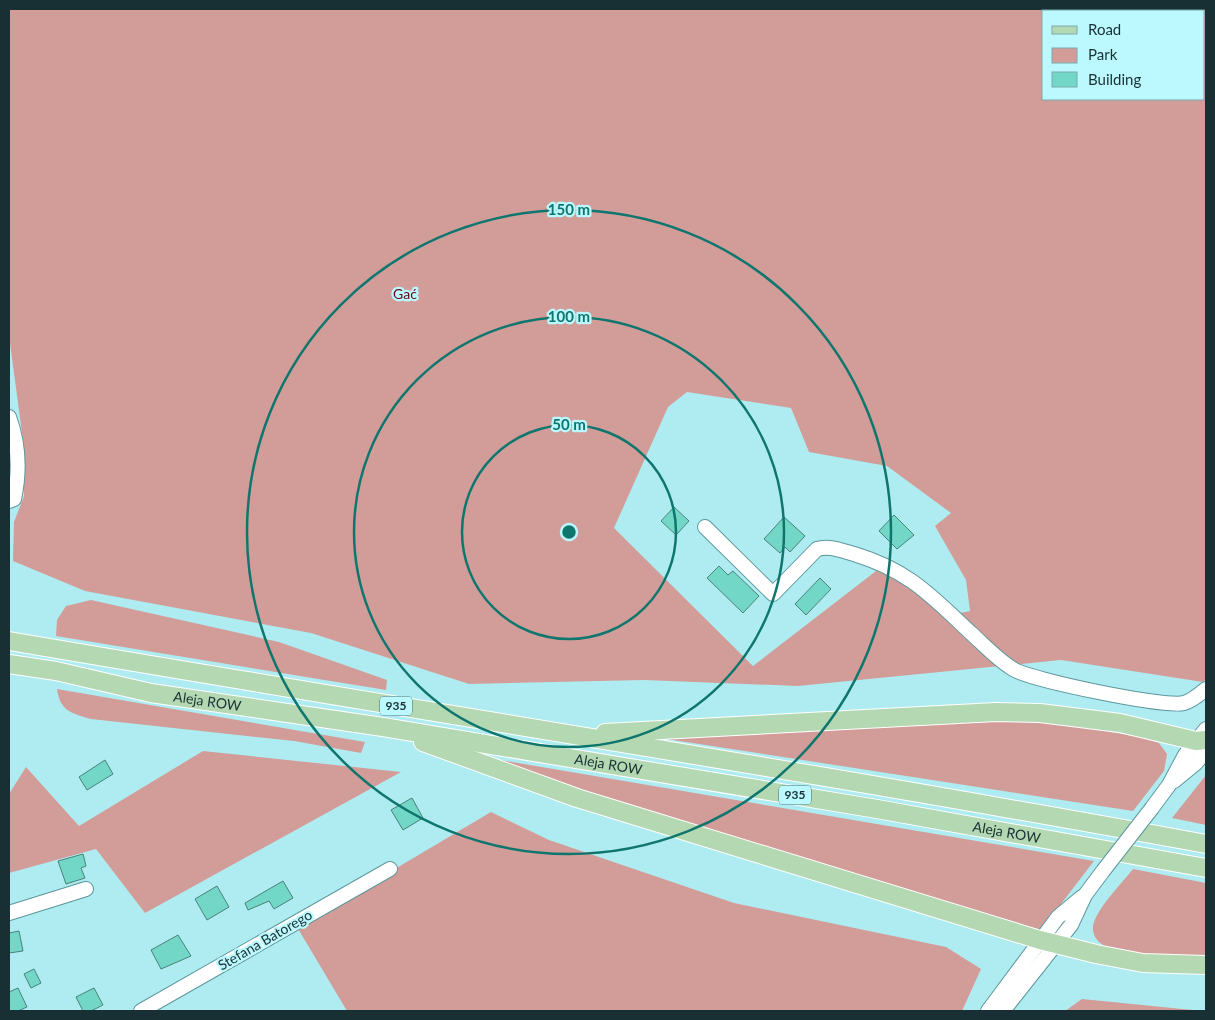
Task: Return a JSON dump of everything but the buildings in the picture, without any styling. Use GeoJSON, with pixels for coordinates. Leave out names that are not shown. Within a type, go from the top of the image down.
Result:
{"type":"FeatureCollection","features":[{"type":"Feature","properties":{"kind":"main road","name":"Aleja ROW"},"geometry":{"type":"LineString","coordinates":[[9,641],[230,680],[939,795],[1206,844]]}},
{"type":"Feature","properties":{"kind":"main road","name":"Aleja ROW"},"geometry":{"type":"LineString","coordinates":[[9,664],[56,672],[151,693],[383,727],[877,809],[1206,868]]}},
{"type":"Feature","properties":{"kind":"main road"},"geometry":{"type":"LineString","coordinates":[[572,735],[996,712],[1040,713],[1120,722],[1204,740]]}},
{"type":"Feature","properties":{"kind":"main road"},"geometry":{"type":"LineString","coordinates":[[383,727],[577,798],[1049,941],[1096,954],[1143,962],[1206,965]]}},
{"type":"Feature","properties":{"kind":"street"},"geometry":{"type":"LineString","coordinates":[[9,417],[16,435],[19,477],[14,499],[9,501]]}},
{"type":"Feature","properties":{"kind":"street"},"geometry":{"type":"LineString","coordinates":[[705,527],[772,594],[817,549],[835,549],[882,563],[908,578],[994,654],[1013,669],[1032,677],[1119,696],[1164,702],[1184,703],[1206,689]]}},
{"type":"Feature","properties":{"kind":"street"},"geometry":{"type":"LineString","coordinates":[[1003,1011],[1049,941],[1058,917],[1086,895],[1169,785],[1184,755],[1204,740]]}},
{"type":"Feature","properties":{"kind":"street","name":"Stefana Batorego"},"geometry":{"type":"LineString","coordinates":[[141,1011],[390,869]]}},
{"type":"Feature","properties":{"kind":"street"},"geometry":{"type":"LineString","coordinates":[[9,913],[86,889]]}},
{"type":"Feature","properties":{"kind":"street"},"geometry":{"type":"LineString","coordinates":[[988,1011],[1049,941]]}},
{"type":"Feature","properties":{"kind":"green space","name":"Gać"},"geometry":{"type":"Polygon","coordinates":[[[9,9],[1206,9],[1206,679],[1203,682],[1061,660],[798,686],[644,680],[469,684],[311,633],[85,591],[13,561],[14,522],[24,496],[23,440],[9,336],[9,9]],[[687,392],[668,407],[614,528],[753,666],[889,561],[960,613],[970,611],[966,580],[935,526],[951,513],[887,466],[809,452],[791,408],[687,392]]]}},
{"type":"Feature","properties":{"kind":"green space"},"geometry":{"type":"Polygon","coordinates":[[[91,600],[279,642],[387,680],[386,690],[56,636],[57,620],[66,606],[91,600]]]}},
{"type":"Feature","properties":{"kind":"green space"},"geometry":{"type":"Polygon","coordinates":[[[57,689],[365,742],[361,753],[294,741],[91,719],[72,713],[64,707],[57,689]]]}},
{"type":"Feature","properties":{"kind":"green space"},"geometry":{"type":"Polygon","coordinates":[[[967,721],[1050,722],[1141,737],[1159,743],[1167,754],[1164,771],[1133,811],[660,738],[967,721]]]}},
{"type":"Feature","properties":{"kind":"green space"},"geometry":{"type":"Polygon","coordinates":[[[203,751],[401,772],[145,913],[96,849],[9,873],[9,794],[26,767],[79,826],[203,751]]]}},
{"type":"Feature","properties":{"kind":"green space"},"geometry":{"type":"Polygon","coordinates":[[[471,755],[1094,861],[1041,930],[690,825],[471,755]]]}},
{"type":"Feature","properties":{"kind":"green space"},"geometry":{"type":"Polygon","coordinates":[[[1206,775],[1206,825],[1172,818],[1176,813],[1206,775]]]}},
{"type":"Feature","properties":{"kind":"green space"},"geometry":{"type":"Polygon","coordinates":[[[491,812],[549,840],[734,903],[946,947],[981,969],[962,1011],[347,1011],[297,927],[491,812]]]}},
{"type":"Feature","properties":{"kind":"green space"},"geometry":{"type":"Polygon","coordinates":[[[1133,869],[1206,883],[1206,957],[1122,951],[1103,945],[1098,941],[1093,931],[1095,919],[1104,904],[1133,869]]]}},
{"type":"Feature","properties":{"kind":"green space"},"geometry":{"type":"Polygon","coordinates":[[[1082,999],[1203,1011],[1065,1011],[1082,999]]]}}]}
